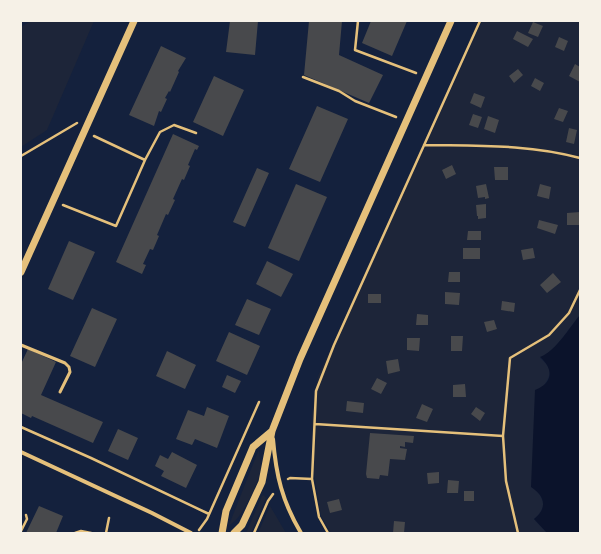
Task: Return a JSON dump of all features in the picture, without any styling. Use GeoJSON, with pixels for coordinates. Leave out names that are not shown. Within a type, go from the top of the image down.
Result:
{"type":"FeatureCollection","features":[{"type":"Feature","properties":{"kind":"street"},"geometry":{"type":"LineString","coordinates":[[21,272],[134,21]]}},
{"type":"Feature","properties":{"kind":"street"},"geometry":{"type":"LineString","coordinates":[[234,533],[242,526],[262,482],[272,431],[300,359],[451,21]]}},
{"type":"Feature","properties":{"kind":"street"},"geometry":{"type":"LineString","coordinates":[[222,533],[226,511],[253,447],[272,431]]}},
{"type":"Feature","properties":{"kind":"street"},"geometry":{"type":"LineString","coordinates":[[272,431],[279,486],[301,533]]}},
{"type":"Feature","properties":{"kind":"street"},"geometry":{"type":"LineString","coordinates":[[21,452],[152,513],[191,533]]}},
{"type":"Feature","properties":{"kind":"lane"},"geometry":{"type":"LineString","coordinates":[[21,345],[65,363],[69,367],[70,372],[60,392]]}},
{"type":"Feature","properties":{"kind":"path"},"geometry":{"type":"LineString","coordinates":[[358,21],[355,50],[426,77]]}},
{"type":"Feature","properties":{"kind":"path"},"geometry":{"type":"LineString","coordinates":[[312,479],[316,391],[334,345],[480,21]]}},
{"type":"Feature","properties":{"kind":"path"},"geometry":{"type":"LineString","coordinates":[[303,77],[339,91],[355,101],[406,121]]}},
{"type":"Feature","properties":{"kind":"path"},"geometry":{"type":"LineString","coordinates":[[21,156],[92,114]]}},
{"type":"Feature","properties":{"kind":"path"},"geometry":{"type":"LineString","coordinates":[[54,201],[116,226],[160,132],[174,125],[196,134]]}},
{"type":"Feature","properties":{"kind":"path"},"geometry":{"type":"LineString","coordinates":[[84,132],[146,160]]}},
{"type":"Feature","properties":{"kind":"path"},"geometry":{"type":"LineString","coordinates":[[424,145],[522,147],[562,153],[580,158]]}},
{"type":"Feature","properties":{"kind":"path"},"geometry":{"type":"LineString","coordinates":[[518,533],[506,481],[503,436],[510,358],[549,335],[569,313],[580,290]]}},
{"type":"Feature","properties":{"kind":"path"},"geometry":{"type":"LineString","coordinates":[[197,533],[209,514],[259,402]]}},
{"type":"Feature","properties":{"kind":"path"},"geometry":{"type":"LineString","coordinates":[[315,424],[503,436]]}},
{"type":"Feature","properties":{"kind":"path"},"geometry":{"type":"LineString","coordinates":[[21,428],[90,458],[209,514]]}},
{"type":"Feature","properties":{"kind":"path"},"geometry":{"type":"LineString","coordinates":[[21,531],[27,519],[26,515]]}},
{"type":"Feature","properties":{"kind":"path"},"geometry":{"type":"LineString","coordinates":[[106,533],[109,518]]}},
{"type":"Feature","properties":{"kind":"path"},"geometry":{"type":"LineString","coordinates":[[75,533],[80,531],[91,533]]}},
{"type":"Feature","properties":{"kind":"shaded area"},"geometry":{"type":"Polygon","coordinates":[[[31,21],[94,21],[47,130],[21,147],[21,27],[31,21]]]}},
{"type":"Feature","properties":{"kind":"shaded area"},"geometry":{"type":"Polygon","coordinates":[[[482,21],[580,21],[580,315],[557,345],[540,358],[550,372],[548,379],[542,388],[537,491],[542,499],[543,506],[538,516],[534,519],[547,533],[331,533],[321,516],[312,460],[312,413],[318,376],[482,21]]]}},
{"type":"Feature","properties":{"kind":"shaded area"},"geometry":{"type":"Polygon","coordinates":[[[580,315],[580,533],[547,533],[534,519],[541,511],[543,502],[539,494],[531,487],[535,390],[545,384],[550,375],[548,366],[540,357],[557,345],[580,315]]]}},
{"type":"Feature","properties":{"kind":"shaded area"},"geometry":{"type":"Polygon","coordinates":[[[259,449],[260,474],[252,494],[243,510],[234,522],[229,525],[259,449]]]}},
{"type":"Feature","properties":{"kind":"shaded area"},"geometry":{"type":"Polygon","coordinates":[[[264,495],[266,498],[251,533],[246,533],[262,496],[264,495]]]}},
{"type":"Feature","properties":{"kind":"shaded area"},"geometry":{"type":"Polygon","coordinates":[[[270,506],[286,533],[258,533],[270,506]]]}},
{"type":"Feature","properties":{"kind":"building"},"geometry":{"type":"Polygon","coordinates":[[[230,21],[258,21],[255,55],[226,52],[230,21]]]}},
{"type":"Feature","properties":{"kind":"building"},"geometry":{"type":"Polygon","coordinates":[[[309,21],[342,21],[339,55],[383,75],[369,103],[304,75],[309,21]]]}},
{"type":"Feature","properties":{"kind":"building"},"geometry":{"type":"Polygon","coordinates":[[[371,21],[407,21],[392,56],[362,43],[371,21]]]}},
{"type":"Feature","properties":{"kind":"building"},"geometry":{"type":"Polygon","coordinates":[[[533,22],[543,26],[538,37],[528,33],[533,22]]]}},
{"type":"Feature","properties":{"kind":"building"},"geometry":{"type":"Polygon","coordinates":[[[517,31],[533,39],[528,47],[513,39],[517,31]]]}},
{"type":"Feature","properties":{"kind":"building"},"geometry":{"type":"Polygon","coordinates":[[[559,37],[568,41],[564,51],[555,47],[559,37]]]}},
{"type":"Feature","properties":{"kind":"building"},"geometry":{"type":"Polygon","coordinates":[[[161,46],[186,58],[178,71],[179,72],[170,92],[169,91],[165,98],[167,99],[161,112],[159,111],[154,126],[129,115],[161,46]]]}},
{"type":"Feature","properties":{"kind":"building"},"geometry":{"type":"Polygon","coordinates":[[[575,64],[580,67],[580,82],[569,76],[575,64]]]}},
{"type":"Feature","properties":{"kind":"building"},"geometry":{"type":"Polygon","coordinates":[[[518,69],[523,75],[514,83],[509,76],[518,69]]]}},
{"type":"Feature","properties":{"kind":"building"},"geometry":{"type":"Polygon","coordinates":[[[214,76],[244,90],[223,136],[193,122],[214,76]]]}},
{"type":"Feature","properties":{"kind":"building"},"geometry":{"type":"Polygon","coordinates":[[[535,78],[544,83],[540,91],[531,86],[535,78]]]}},
{"type":"Feature","properties":{"kind":"building"},"geometry":{"type":"Polygon","coordinates":[[[474,93],[485,97],[481,108],[470,103],[474,93]]]}},
{"type":"Feature","properties":{"kind":"building"},"geometry":{"type":"Polygon","coordinates":[[[317,106],[348,119],[320,182],[289,169],[317,106]]]}},
{"type":"Feature","properties":{"kind":"building"},"geometry":{"type":"Polygon","coordinates":[[[559,108],[568,111],[563,122],[554,119],[559,108]]]}},
{"type":"Feature","properties":{"kind":"building"},"geometry":{"type":"Polygon","coordinates":[[[473,114],[482,117],[478,128],[469,125],[473,114]]]}},
{"type":"Feature","properties":{"kind":"building"},"geometry":{"type":"Polygon","coordinates":[[[488,116],[499,120],[495,133],[484,129],[488,116]]]}},
{"type":"Feature","properties":{"kind":"building"},"geometry":{"type":"Polygon","coordinates":[[[569,128],[577,130],[574,144],[566,142],[569,128]]]}},
{"type":"Feature","properties":{"kind":"building"},"geometry":{"type":"Polygon","coordinates":[[[173,134],[199,146],[197,150],[195,149],[188,165],[190,166],[184,180],[182,179],[168,215],[166,214],[157,235],[159,236],[153,250],[150,249],[143,264],[146,265],[142,274],[116,262],[173,134]]]}},
{"type":"Feature","properties":{"kind":"building"},"geometry":{"type":"Polygon","coordinates":[[[452,165],[456,174],[446,179],[442,170],[452,165]]]}},
{"type":"Feature","properties":{"kind":"building"},"geometry":{"type":"Polygon","coordinates":[[[494,167],[508,167],[508,180],[495,180],[494,167]]]}},
{"type":"Feature","properties":{"kind":"building"},"geometry":{"type":"Polygon","coordinates":[[[257,168],[269,173],[245,227],[233,222],[257,168]]]}},
{"type":"Feature","properties":{"kind":"building"},"geometry":{"type":"Polygon","coordinates":[[[296,184],[327,197],[299,261],[268,248],[296,184]]]}},
{"type":"Feature","properties":{"kind":"building"},"geometry":{"type":"Polygon","coordinates":[[[486,184],[489,198],[478,198],[476,186],[486,184]]]}},
{"type":"Feature","properties":{"kind":"building"},"geometry":{"type":"Polygon","coordinates":[[[540,184],[551,187],[549,199],[537,196],[540,184]]]}},
{"type":"Feature","properties":{"kind":"building"},"geometry":{"type":"Polygon","coordinates":[[[486,204],[486,218],[478,219],[476,205],[486,204]]]}},
{"type":"Feature","properties":{"kind":"building"},"geometry":{"type":"Polygon","coordinates":[[[580,212],[580,225],[567,225],[567,213],[580,212]]]}},
{"type":"Feature","properties":{"kind":"building"},"geometry":{"type":"Polygon","coordinates":[[[539,220],[558,225],[555,234],[537,228],[539,220]]]}},
{"type":"Feature","properties":{"kind":"building"},"geometry":{"type":"Polygon","coordinates":[[[468,231],[481,231],[481,240],[467,240],[468,231]]]}},
{"type":"Feature","properties":{"kind":"building"},"geometry":{"type":"Polygon","coordinates":[[[69,241],[95,252],[73,300],[48,289],[69,241]]]}},
{"type":"Feature","properties":{"kind":"building"},"geometry":{"type":"Polygon","coordinates":[[[463,248],[480,248],[480,259],[463,259],[463,248]]]}},
{"type":"Feature","properties":{"kind":"building"},"geometry":{"type":"Polygon","coordinates":[[[533,248],[535,258],[523,260],[521,250],[533,248]]]}},
{"type":"Feature","properties":{"kind":"building"},"geometry":{"type":"Polygon","coordinates":[[[267,261],[293,274],[281,297],[256,284],[267,261]]]}},
{"type":"Feature","properties":{"kind":"building"},"geometry":{"type":"Polygon","coordinates":[[[449,272],[460,272],[460,282],[448,282],[449,272]]]}},
{"type":"Feature","properties":{"kind":"building"},"geometry":{"type":"Polygon","coordinates":[[[553,273],[561,282],[547,293],[540,285],[553,273]]]}},
{"type":"Feature","properties":{"kind":"building"},"geometry":{"type":"Polygon","coordinates":[[[445,292],[460,293],[459,305],[445,304],[445,292]]]}},
{"type":"Feature","properties":{"kind":"building"},"geometry":{"type":"Polygon","coordinates":[[[368,294],[381,294],[381,303],[368,303],[368,294]]]}},
{"type":"Feature","properties":{"kind":"building"},"geometry":{"type":"Polygon","coordinates":[[[247,299],[271,309],[259,335],[235,325],[247,299]]]}},
{"type":"Feature","properties":{"kind":"building"},"geometry":{"type":"Polygon","coordinates":[[[502,301],[515,303],[514,312],[501,310],[502,301]]]}},
{"type":"Feature","properties":{"kind":"building"},"geometry":{"type":"Polygon","coordinates":[[[92,308],[117,319],[95,367],[70,356],[92,308]]]}},
{"type":"Feature","properties":{"kind":"building"},"geometry":{"type":"Polygon","coordinates":[[[417,314],[428,315],[428,325],[416,325],[417,314]]]}},
{"type":"Feature","properties":{"kind":"building"},"geometry":{"type":"Polygon","coordinates":[[[494,320],[497,329],[487,332],[484,322],[494,320]]]}},
{"type":"Feature","properties":{"kind":"building"},"geometry":{"type":"Polygon","coordinates":[[[229,332],[260,346],[247,375],[216,361],[229,332]]]}},
{"type":"Feature","properties":{"kind":"building"},"geometry":{"type":"Polygon","coordinates":[[[451,336],[463,336],[462,351],[451,351],[451,336]]]}},
{"type":"Feature","properties":{"kind":"building"},"geometry":{"type":"Polygon","coordinates":[[[407,338],[420,338],[419,351],[407,350],[407,338]]]}},
{"type":"Feature","properties":{"kind":"building"},"geometry":{"type":"Polygon","coordinates":[[[28,349],[56,362],[41,395],[103,422],[93,443],[32,416],[31,418],[21,413],[21,364],[28,349]]]}},
{"type":"Feature","properties":{"kind":"building"},"geometry":{"type":"Polygon","coordinates":[[[167,351],[196,365],[185,389],[156,376],[167,351]]]}},
{"type":"Feature","properties":{"kind":"building"},"geometry":{"type":"Polygon","coordinates":[[[398,359],[400,371],[388,374],[386,361],[398,359]]]}},
{"type":"Feature","properties":{"kind":"building"},"geometry":{"type":"Polygon","coordinates":[[[227,375],[241,381],[235,393],[222,387],[227,375]]]}},
{"type":"Feature","properties":{"kind":"building"},"geometry":{"type":"Polygon","coordinates":[[[377,378],[387,383],[381,394],[371,389],[377,378]]]}},
{"type":"Feature","properties":{"kind":"building"},"geometry":{"type":"Polygon","coordinates":[[[465,384],[466,397],[453,397],[453,385],[465,384]]]}},
{"type":"Feature","properties":{"kind":"building"},"geometry":{"type":"Polygon","coordinates":[[[347,401],[364,403],[363,413],[346,411],[347,401]]]}},
{"type":"Feature","properties":{"kind":"building"},"geometry":{"type":"Polygon","coordinates":[[[422,404],[433,409],[427,422],[416,418],[422,404]]]}},
{"type":"Feature","properties":{"kind":"building"},"geometry":{"type":"Polygon","coordinates":[[[207,407],[229,416],[217,448],[195,439],[192,445],[176,439],[188,410],[204,416],[207,407]]]}},
{"type":"Feature","properties":{"kind":"building"},"geometry":{"type":"Polygon","coordinates":[[[476,407],[485,413],[480,421],[471,414],[476,407]]]}},
{"type":"Feature","properties":{"kind":"building"},"geometry":{"type":"Polygon","coordinates":[[[118,429],[138,438],[128,460],[108,451],[118,429]]]}},
{"type":"Feature","properties":{"kind":"building"},"geometry":{"type":"Polygon","coordinates":[[[370,433],[414,436],[413,443],[405,442],[405,447],[400,446],[400,448],[407,449],[405,460],[390,459],[388,476],[380,475],[379,479],[367,478],[366,474],[370,433]]]}},
{"type":"Feature","properties":{"kind":"building"},"geometry":{"type":"Polygon","coordinates":[[[172,452],[197,465],[186,488],[161,476],[164,471],[155,466],[160,455],[168,459],[172,452]]]}},
{"type":"Feature","properties":{"kind":"building"},"geometry":{"type":"Polygon","coordinates":[[[439,472],[439,483],[428,484],[427,473],[439,472]]]}},
{"type":"Feature","properties":{"kind":"building"},"geometry":{"type":"Polygon","coordinates":[[[448,480],[459,481],[458,493],[447,493],[448,480]]]}},
{"type":"Feature","properties":{"kind":"building"},"geometry":{"type":"Polygon","coordinates":[[[464,491],[474,491],[474,501],[464,501],[464,491]]]}},
{"type":"Feature","properties":{"kind":"building"},"geometry":{"type":"Polygon","coordinates":[[[339,499],[342,510],[330,513],[327,502],[339,499]]]}},
{"type":"Feature","properties":{"kind":"building"},"geometry":{"type":"Polygon","coordinates":[[[39,506],[63,516],[56,533],[26,533],[39,506]]]}},
{"type":"Feature","properties":{"kind":"building"},"geometry":{"type":"Polygon","coordinates":[[[394,521],[405,522],[404,533],[393,533],[394,521]]]}}]}
